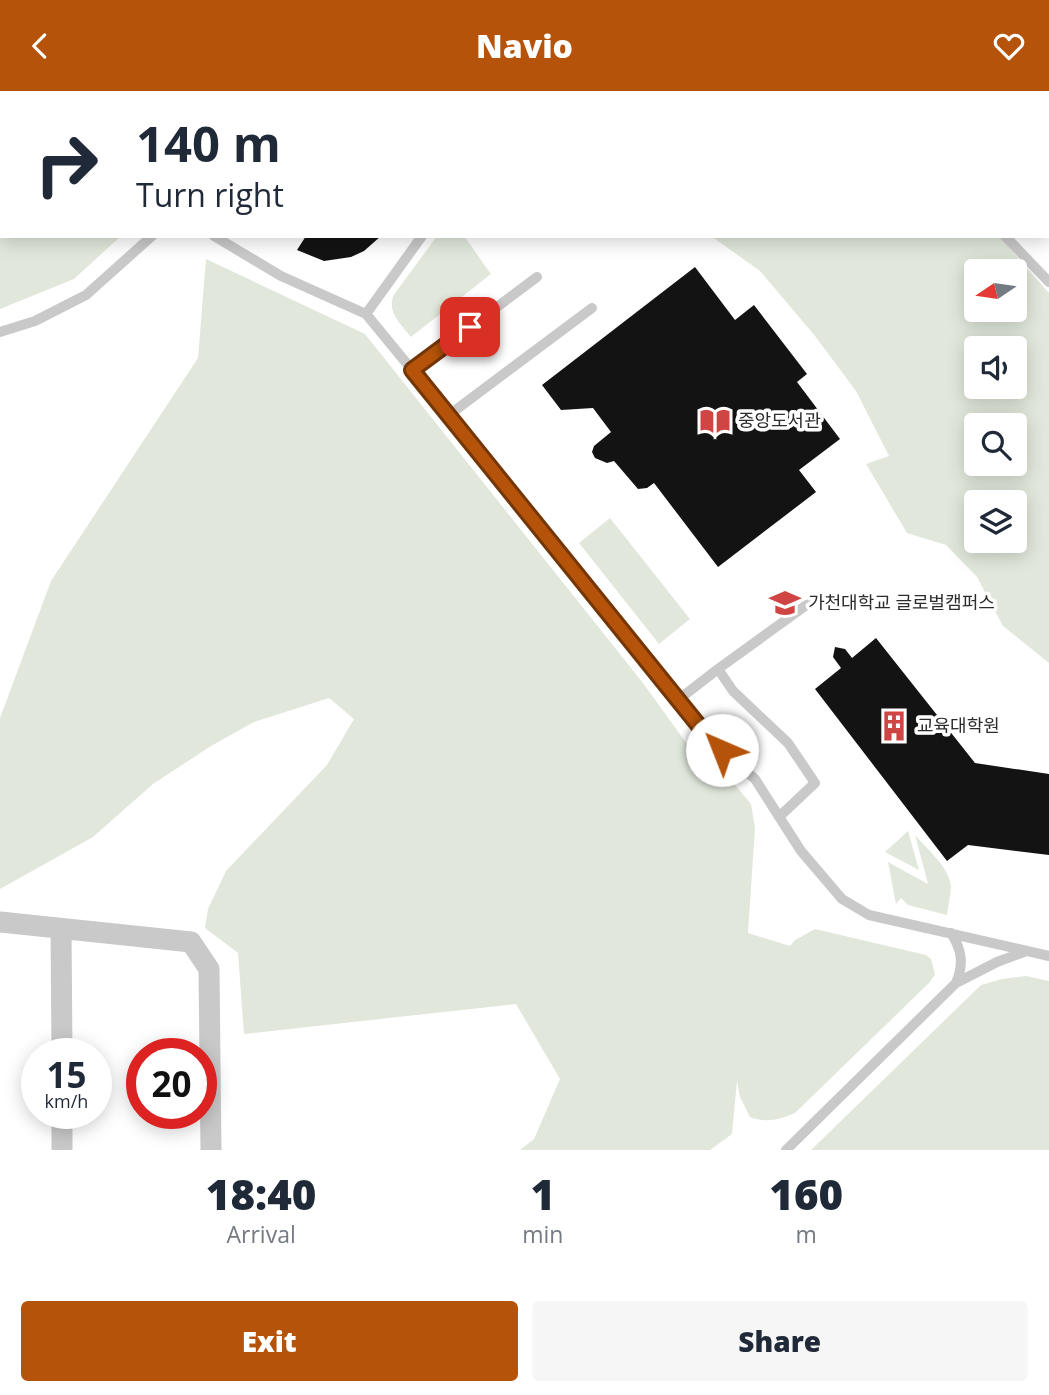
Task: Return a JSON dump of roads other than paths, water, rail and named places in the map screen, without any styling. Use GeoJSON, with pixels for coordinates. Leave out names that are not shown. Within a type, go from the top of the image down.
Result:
{"type":"FeatureCollection","features":[{"type":"Feature","properties":{"kind":"street"},"geometry":{"type":"LineString","coordinates":[[0,922],[191,942],[209,969],[211,1150]]}},
{"type":"Feature","properties":{"kind":"street"},"geometry":{"type":"LineString","coordinates":[[61,929],[62,1038]]}},
{"type":"Feature","properties":{"kind":"street"},"geometry":{"type":"LineString","coordinates":[[62,1129],[62,1150]]}},
{"type":"Feature","properties":{"kind":"lane"},"geometry":{"type":"LineString","coordinates":[[0,332],[34,321],[86,295],[150,238]]}},
{"type":"Feature","properties":{"kind":"lane"},"geometry":{"type":"LineString","coordinates":[[217,238],[281,276],[366,314],[708,737],[755,779],[801,851],[842,899],[869,915],[1049,956]]}},
{"type":"Feature","properties":{"kind":"lane"},"geometry":{"type":"LineString","coordinates":[[366,314],[421,238]]}},
{"type":"Feature","properties":{"kind":"lane"},"geometry":{"type":"LineString","coordinates":[[1007,238],[1049,282]]}},
{"type":"Feature","properties":{"kind":"lane"},"geometry":{"type":"LineString","coordinates":[[412,370],[537,277]]}},
{"type":"Feature","properties":{"kind":"lane"},"geometry":{"type":"LineString","coordinates":[[449,415],[592,308]]}},
{"type":"Feature","properties":{"kind":"lane"},"geometry":{"type":"LineString","coordinates":[[678,700],[812,601]]}},
{"type":"Feature","properties":{"kind":"lane"},"geometry":{"type":"LineString","coordinates":[[718,669],[733,691],[788,743],[815,783],[779,817]]}},
{"type":"Feature","properties":{"kind":"lane"},"geometry":{"type":"LineString","coordinates":[[951,933],[959,944],[961,957],[962,970],[957,983]]}},
{"type":"Feature","properties":{"kind":"lane"},"geometry":{"type":"LineString","coordinates":[[786,1150],[957,983],[997,962],[1026,952]]}},
{"type":"Feature","properties":{"kind":"place","name":"중앙도서관"},"geometry":{"type":"Point","coordinates":[715,421]}},
{"type":"Feature","properties":{"kind":"place","name":"가천대학교 글로벌캠퍼스"},"geometry":{"type":"Point","coordinates":[785,603]}},
{"type":"Feature","properties":{"kind":"place","name":"교육대학원"},"geometry":{"type":"Point","coordinates":[894,726]}}]}
